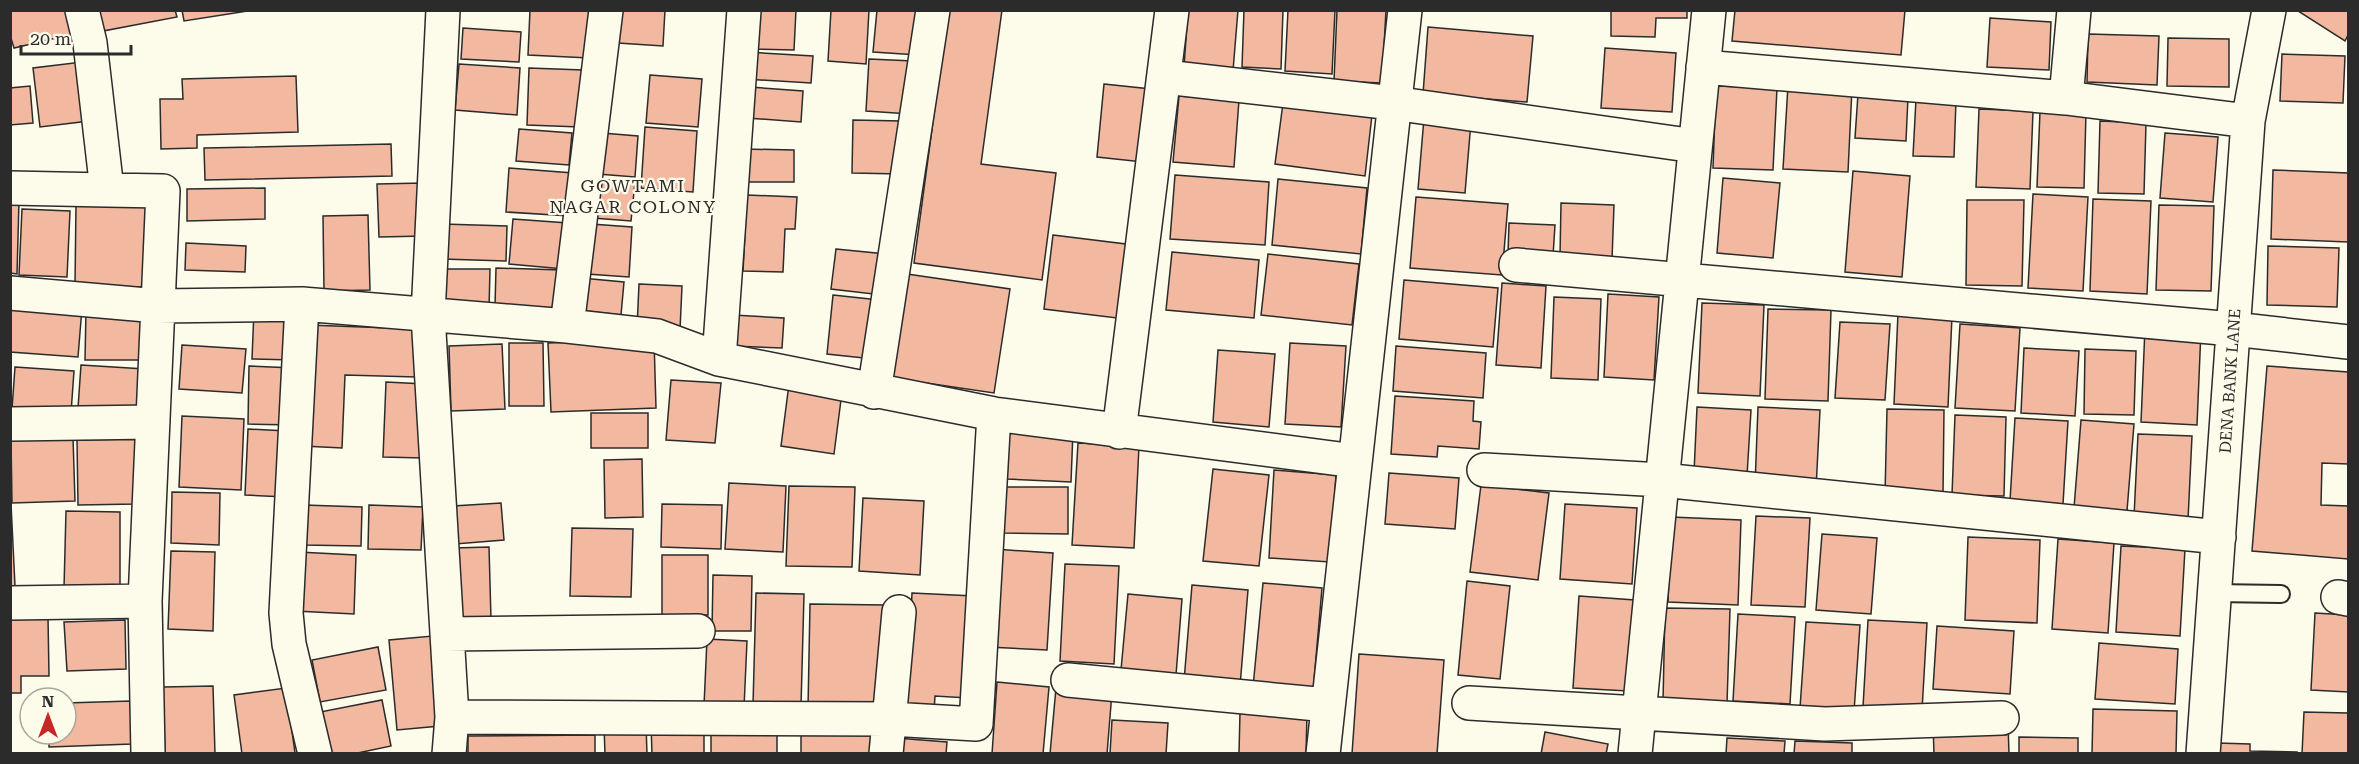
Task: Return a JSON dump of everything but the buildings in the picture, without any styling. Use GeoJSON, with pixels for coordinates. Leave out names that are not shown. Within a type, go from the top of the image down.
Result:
{"type":"FeatureCollection","features":[{"type":"Feature","properties":{"kind":"street"},"geometry":{"type":"LineString","coordinates":[[82,10],[90,43],[107,190]]}},
{"type":"Feature","properties":{"kind":"street"},"geometry":{"type":"LineString","coordinates":[[443,10],[428,315],[452,717],[449,753]]}},
{"type":"Feature","properties":{"kind":"street"},"geometry":{"type":"LineString","coordinates":[[567,326],[606,10]]}},
{"type":"Feature","properties":{"kind":"street"},"geometry":{"type":"LineString","coordinates":[[719,359],[744,10]]}},
{"type":"Feature","properties":{"kind":"street"},"geometry":{"type":"LineString","coordinates":[[874,392],[933,10]]}},
{"type":"Feature","properties":{"kind":"street"},"geometry":{"type":"LineString","coordinates":[[1119,432],[1172,10]]}},
{"type":"Feature","properties":{"kind":"street"},"geometry":{"type":"LineString","coordinates":[[1323,753],[1405,10]]}},
{"type":"Feature","properties":{"kind":"street"},"geometry":{"type":"LineString","coordinates":[[1635,753],[1708,10]]}},
{"type":"Feature","properties":{"kind":"street"},"geometry":{"type":"LineString","coordinates":[[2066,98],[2074,10]]}},
{"type":"Feature","properties":{"kind":"street","name":"DENA BANK LANE"},"geometry":{"type":"LineString","coordinates":[[2203,753],[2248,121],[2269,10]]}},
{"type":"Feature","properties":{"kind":"street"},"geometry":{"type":"LineString","coordinates":[[1703,67],[2066,98],[2248,121]]}},
{"type":"Feature","properties":{"kind":"street"},"geometry":{"type":"LineString","coordinates":[[1165,77],[1393,103],[1695,146]]}},
{"type":"Feature","properties":{"kind":"street"},"geometry":{"type":"LineString","coordinates":[[10,188],[163,191],[145,601],[148,753]]}},
{"type":"Feature","properties":{"kind":"street"},"geometry":{"type":"LineString","coordinates":[[1516,265],[2233,329],[2349,342]]}},
{"type":"Feature","properties":{"kind":"street"},"geometry":{"type":"LineString","coordinates":[[10,293],[158,306],[302,304],[567,326],[657,336],[719,359],[874,392],[994,414],[1355,461]]}},
{"type":"Feature","properties":{"kind":"street"},"geometry":{"type":"LineString","coordinates":[[302,304],[286,613],[289,644],[315,753]]}},
{"type":"Feature","properties":{"kind":"street"},"geometry":{"type":"LineString","coordinates":[[452,717],[890,719],[976,724],[994,414]]}},
{"type":"Feature","properties":{"kind":"street"},"geometry":{"type":"LineString","coordinates":[[10,424],[153,422]]}},
{"type":"Feature","properties":{"kind":"street"},"geometry":{"type":"LineString","coordinates":[[1484,470],[1662,480],[2219,537]]}},
{"type":"Feature","properties":{"kind":"street"},"geometry":{"type":"LineString","coordinates":[[10,603],[145,601]]}},
{"type":"Feature","properties":{"kind":"street"},"geometry":{"type":"LineString","coordinates":[[886,753],[899,612]]}},
{"type":"Feature","properties":{"kind":"street"},"geometry":{"type":"LineString","coordinates":[[447,634],[698,631]]}},
{"type":"Feature","properties":{"kind":"street"},"geometry":{"type":"LineString","coordinates":[[1068,680],[1327,705]]}},
{"type":"Feature","properties":{"kind":"street"},"geometry":{"type":"LineString","coordinates":[[1469,703],[1825,724],[2002,718]]}},
{"type":"Feature","properties":{"kind":"lane"},"geometry":{"type":"LineString","coordinates":[[2215,593],[2281,594]]}},
{"type":"Feature","properties":{"kind":"district","name":"GOWTAMI NAGAR COLONY"},"geometry":{"type":"Point","coordinates":[633,195]}}]}
